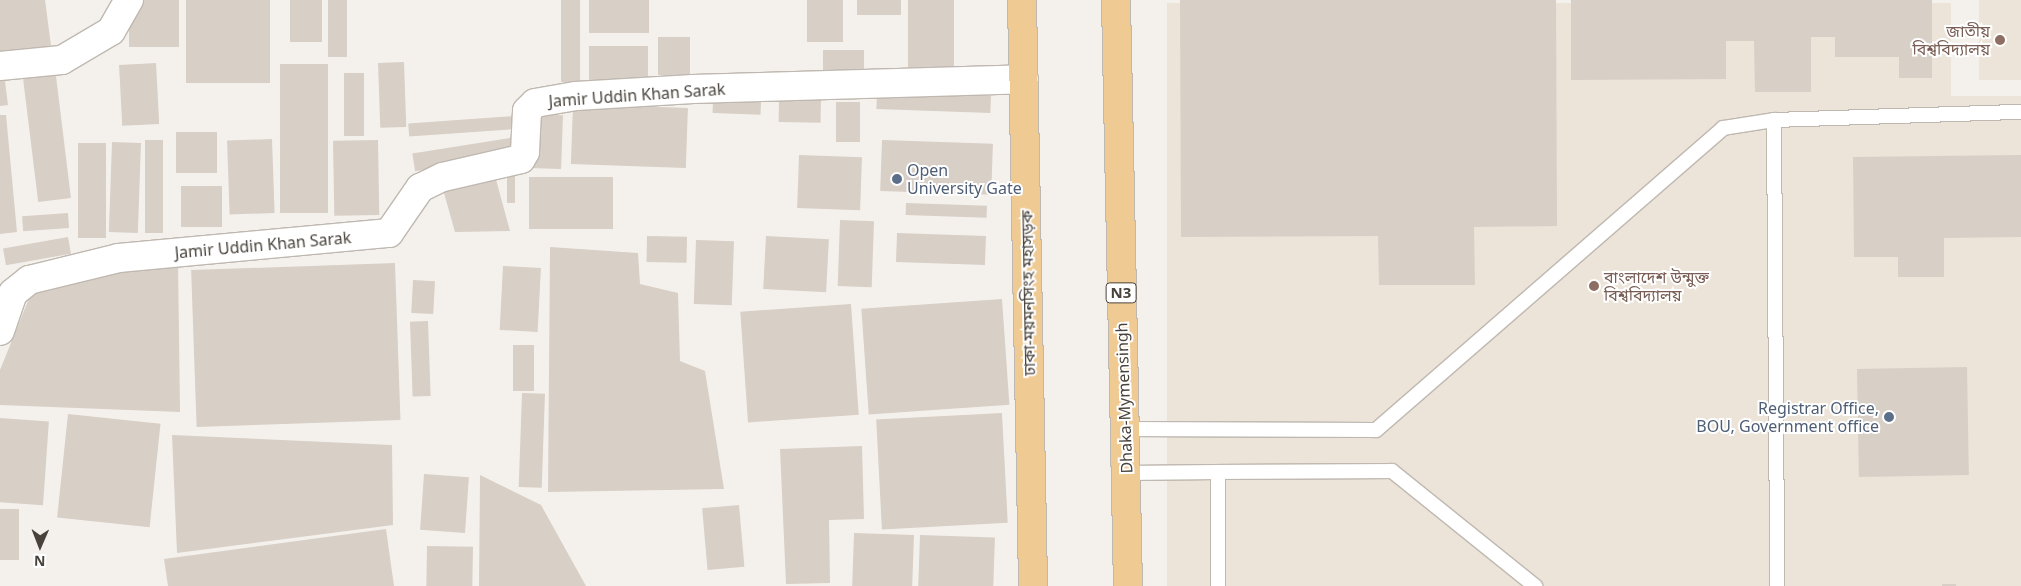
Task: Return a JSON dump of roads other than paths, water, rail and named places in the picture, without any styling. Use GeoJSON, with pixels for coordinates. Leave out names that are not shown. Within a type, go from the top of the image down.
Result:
{"type":"FeatureCollection","features":[{"type":"Feature","properties":{"kind":"highway","name":"ঢাকা-ময়মনসিংহ মহাসড়ক"},"geometry":{"type":"LineString","coordinates":[[1022,0],[1033,586]]}},
{"type":"Feature","properties":{"kind":"highway","name":"Dhaka-Mymensingh"},"geometry":{"type":"LineString","coordinates":[[1116,0],[1123,429],[1126,473],[1128,586]]}},
{"type":"Feature","properties":{"kind":"street"},"geometry":{"type":"LineString","coordinates":[[0,66],[62,60],[111,31],[129,0]]}},
{"type":"Feature","properties":{"kind":"street","name":"Jamir Uddin Khan Sarak"},"geometry":{"type":"LineString","coordinates":[[0,331],[13,293],[29,280],[119,258],[390,233],[420,188],[443,177],[521,159],[525,152],[527,111],[535,103],[576,96],[692,89],[1024,80]]}},
{"type":"Feature","properties":{"kind":"lane"},"geometry":{"type":"LineString","coordinates":[[1123,429],[1376,430],[1723,128],[1774,120],[2021,112]]}},
{"type":"Feature","properties":{"kind":"lane"},"geometry":{"type":"LineString","coordinates":[[1774,120],[1777,586]]}},
{"type":"Feature","properties":{"kind":"lane"},"geometry":{"type":"LineString","coordinates":[[1126,473],[1392,471],[1535,586]]}},
{"type":"Feature","properties":{"kind":"lane"},"geometry":{"type":"LineString","coordinates":[[1218,472],[1218,586]]}},
{"type":"Feature","properties":{"kind":"place","name":"জাতীয় বিশ্ববিদ্যালয়"},"geometry":{"type":"Point","coordinates":[2000,40]}},
{"type":"Feature","properties":{"kind":"place","name":"Open University Gate"},"geometry":{"type":"Point","coordinates":[897,179]}},
{"type":"Feature","properties":{"kind":"place","name":"বাংলাদেশ উন্মুক্ত বিশ্ববিদ্যালয়"},"geometry":{"type":"Point","coordinates":[1594,286]}},
{"type":"Feature","properties":{"kind":"place","name":"Registrar Office, BOU, Government office"},"geometry":{"type":"Point","coordinates":[1889,417]}}]}
